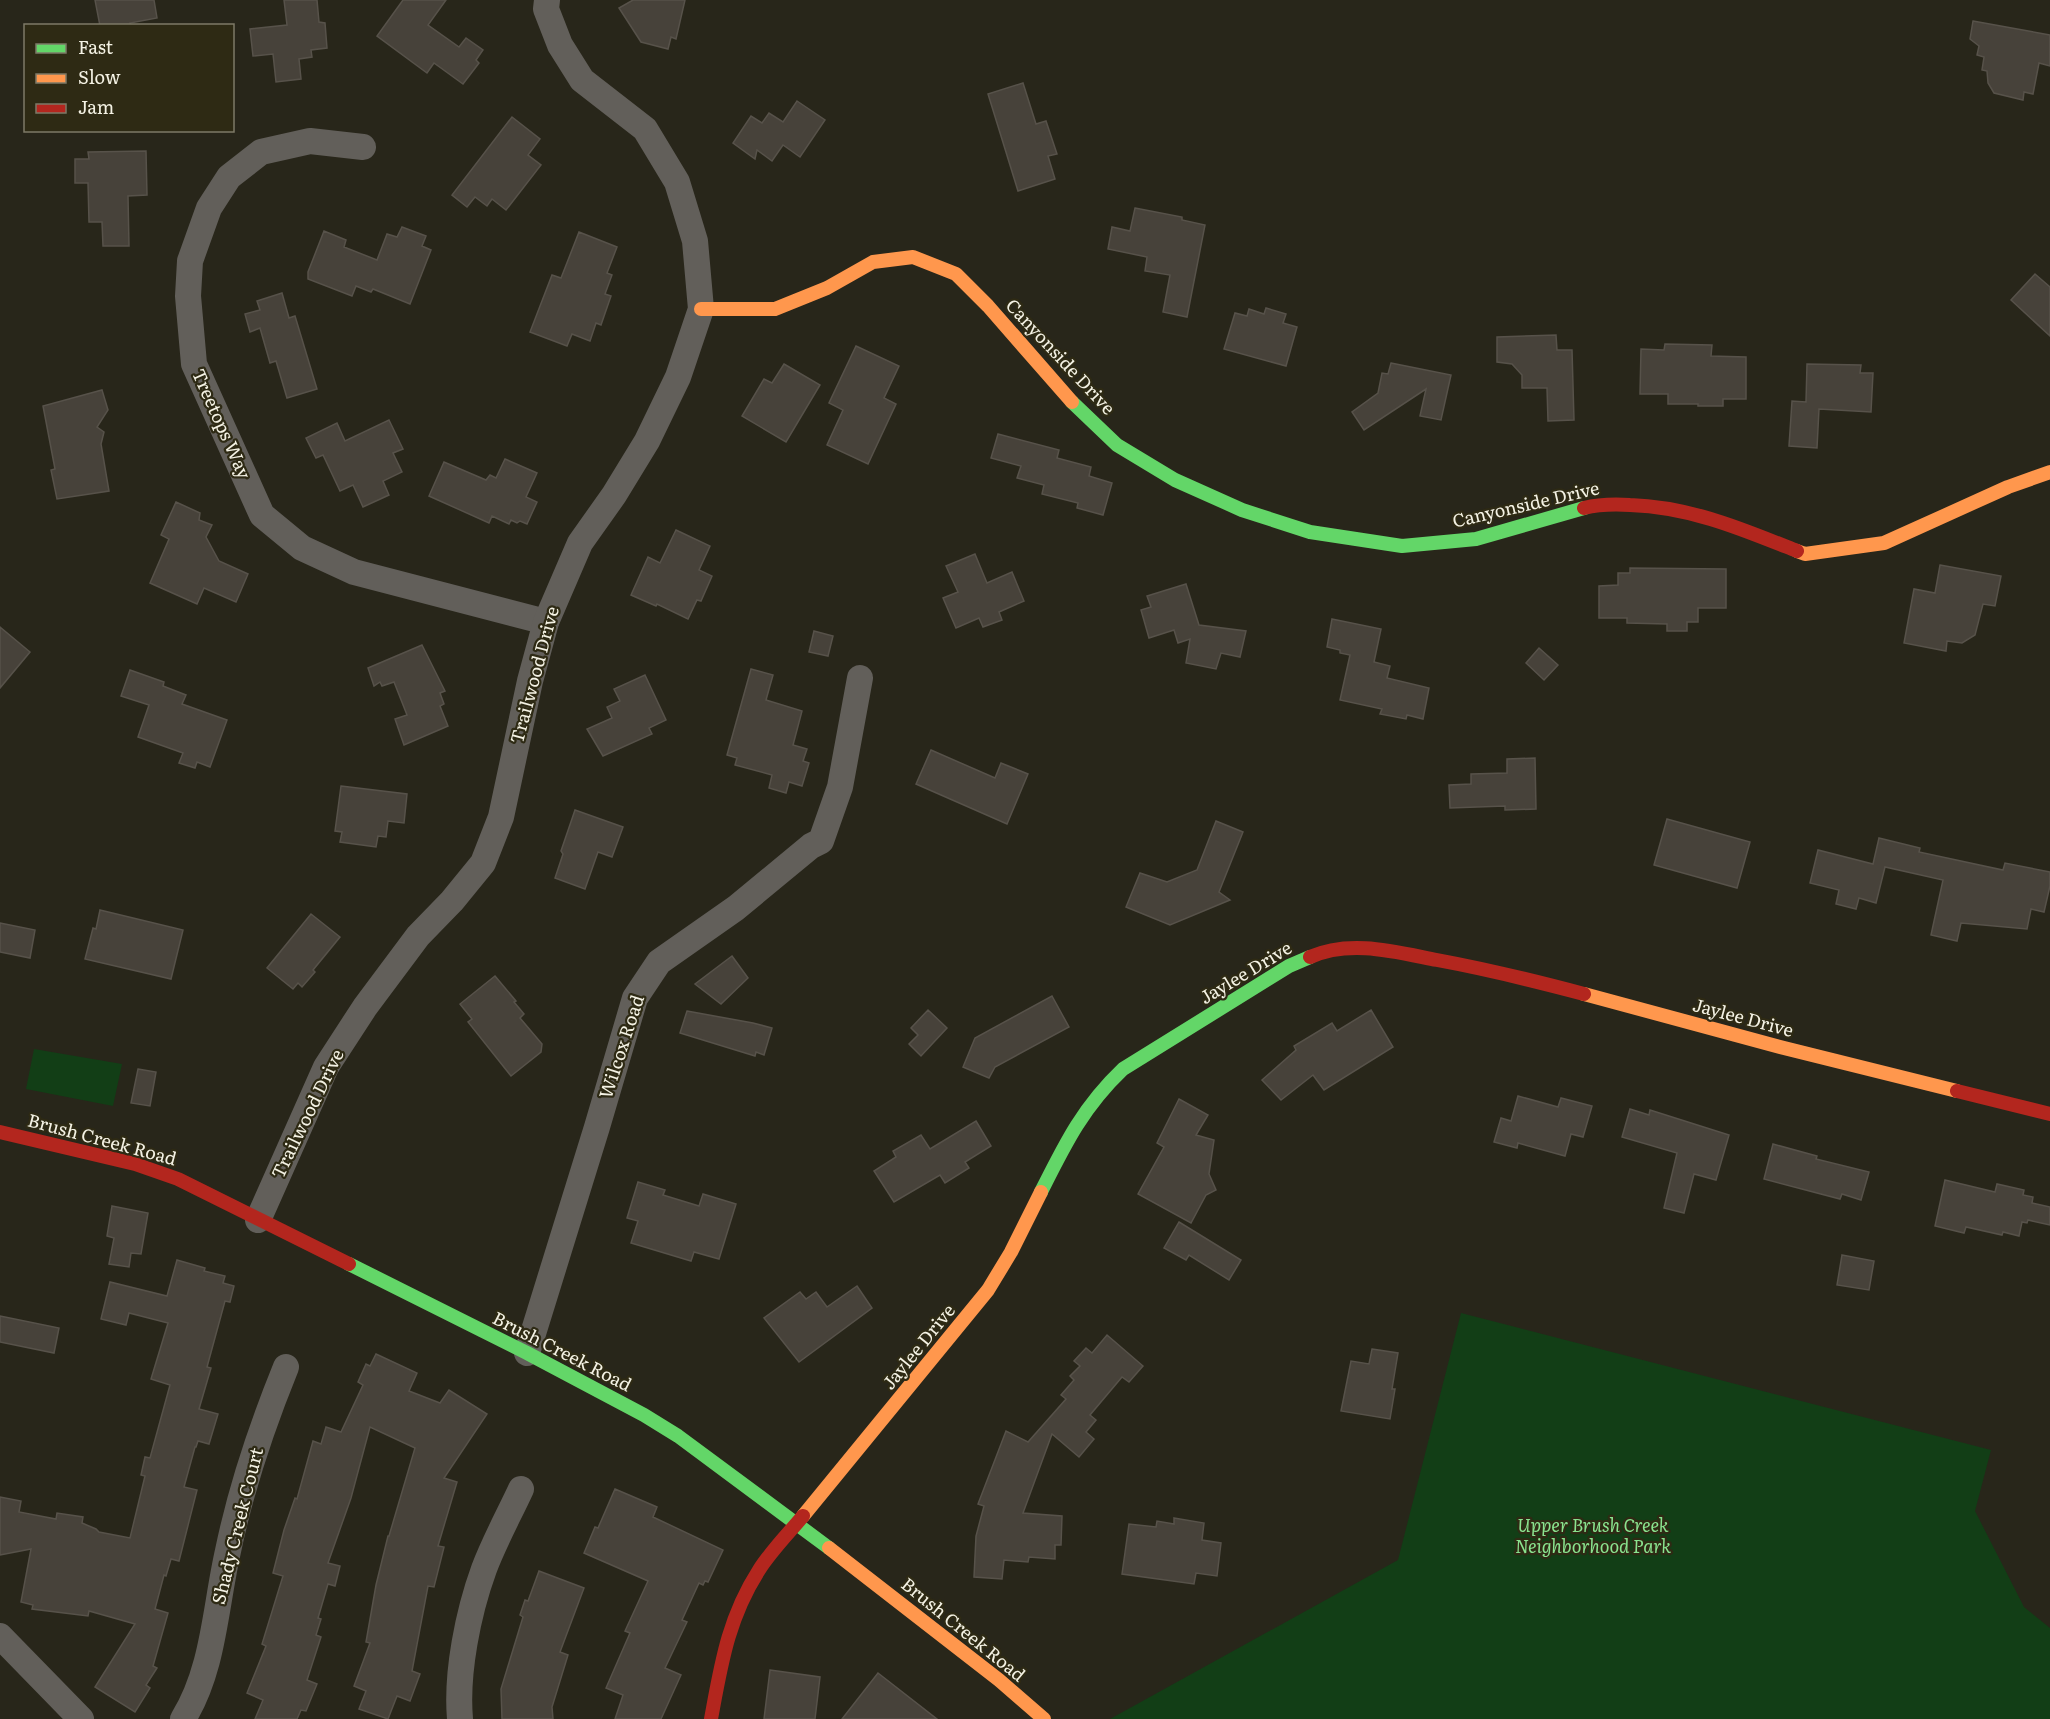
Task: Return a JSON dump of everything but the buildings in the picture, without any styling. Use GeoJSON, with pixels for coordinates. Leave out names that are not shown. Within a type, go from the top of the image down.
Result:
{"type":"FeatureCollection","features":[{"type":"Feature","properties":{"kind":"street","name":"Trailwood Drive"},"geometry":{"type":"LineString","coordinates":[[258,1220],[326,1067],[365,1007],[418,936],[453,901],[483,863],[501,817],[530,681],[546,622],[580,543],[614,495],[646,441],[678,377],[701,309],[695,241],[677,182],[645,129],[582,80],[560,45],[546,9],[547,0]]}},
{"type":"Feature","properties":{"kind":"street","name":"Treetops Way"},"geometry":{"type":"LineString","coordinates":[[363,147],[310,141],[271,149],[261,152],[229,177],[209,208],[190,261],[188,296],[194,364],[262,515],[302,548],[354,572],[546,622]]}},
{"type":"Feature","properties":{"kind":"street","name":"Canyonside Drive"},"geometry":{"type":"LineString","coordinates":[[701,309],[775,309],[827,288],[873,262],[913,257],[956,274],[988,306],[1067,397],[1109,437],[1175,480],[1242,510],[1310,532],[1402,546],[1476,538],[1600,504],[1658,506],[1715,519],[1805,554],[1884,543],[2008,487],[2050,472]]}},
{"type":"Feature","properties":{"kind":"street","name":"Wilcox Road"},"geometry":{"type":"LineString","coordinates":[[527,1353],[635,998],[658,962],[736,908],[811,846],[821,841],[840,788],[860,678]]}},
{"type":"Feature","properties":{"kind":"street","name":"Jaylee Drive"},"geometry":{"type":"LineString","coordinates":[[711,1719],[726,1641],[734,1617],[759,1570],[988,1290],[1011,1252],[1067,1138],[1084,1112],[1102,1089],[1123,1069],[1289,966],[1321,952],[1365,948],[1508,974],[1784,1048],[2050,1114]]}},
{"type":"Feature","properties":{"kind":"street","name":"Brush Creek Road"},"geometry":{"type":"LineString","coordinates":[[0,1132],[135,1164],[178,1179],[527,1353],[652,1420],[678,1436],[797,1523],[974,1660],[1044,1719]]}},
{"type":"Feature","properties":{"kind":"street","name":"Shady Creek Court"},"geometry":{"type":"LineString","coordinates":[[183,1719],[193,1701],[209,1656],[235,1520],[269,1407],[286,1367]]}},
{"type":"Feature","properties":{"kind":"street"},"geometry":{"type":"LineString","coordinates":[[460,1719],[461,1669],[475,1597],[484,1568],[521,1489]]}},
{"type":"Feature","properties":{"kind":"street"},"geometry":{"type":"LineString","coordinates":[[0,1636],[81,1719]]}},
{"type":"Feature","properties":{"kind":"green space"},"geometry":{"type":"Polygon","coordinates":[[[34,1049],[122,1064],[113,1106],[26,1089],[34,1049]]]}},
{"type":"Feature","properties":{"kind":"green space","name":"Upper Brush Creek Neighborhood Park"},"geometry":{"type":"Polygon","coordinates":[[[1461,1313],[1991,1450],[1975,1511],[2024,1607],[2050,1628],[2050,1719],[1110,1719],[1398,1560],[1461,1313]]]}},
{"type":"Feature","properties":{"kind":"traffic: fast"},"geometry":{"type":"LineString","coordinates":[[1072,402],[1117,445],[1175,480],[1242,510],[1310,532],[1402,546],[1476,539],[1584,508]]}},
{"type":"Feature","properties":{"kind":"traffic: fast"},"geometry":{"type":"LineString","coordinates":[[1041,1192],[1067,1142],[1086,1112],[1123,1069],[1289,966],[1310,957]]}},
{"type":"Feature","properties":{"kind":"traffic: fast"},"geometry":{"type":"LineString","coordinates":[[349,1264],[527,1353],[644,1415],[678,1436],[829,1548]]}},
{"type":"Feature","properties":{"kind":"traffic: slow"},"geometry":{"type":"LineString","coordinates":[[701,309],[775,309],[827,288],[873,262],[913,257],[956,274],[988,306],[1072,402]]}},
{"type":"Feature","properties":{"kind":"traffic: slow"},"geometry":{"type":"LineString","coordinates":[[1797,551],[1805,554],[1884,543],[2008,487],[2050,472]]}},
{"type":"Feature","properties":{"kind":"traffic: slow"},"geometry":{"type":"LineString","coordinates":[[1584,994],[1784,1048],[1957,1091]]}},
{"type":"Feature","properties":{"kind":"traffic: slow"},"geometry":{"type":"LineString","coordinates":[[803,1516],[988,1290],[1011,1252],[1041,1192]]}},
{"type":"Feature","properties":{"kind":"traffic: slow"},"geometry":{"type":"LineString","coordinates":[[829,1548],[999,1680],[1044,1719]]}},
{"type":"Feature","properties":{"kind":"traffic: jam"},"geometry":{"type":"LineString","coordinates":[[1584,508],[1618,504],[1674,510],[1716,521],[1797,551]]}},
{"type":"Feature","properties":{"kind":"traffic: jam"},"geometry":{"type":"LineString","coordinates":[[1310,957],[1341,949],[1389,951],[1492,971],[1584,994]]}},
{"type":"Feature","properties":{"kind":"traffic: jam"},"geometry":{"type":"LineString","coordinates":[[1957,1091],[2050,1114]]}},
{"type":"Feature","properties":{"kind":"traffic: jam"},"geometry":{"type":"LineString","coordinates":[[0,1132],[135,1164],[178,1179],[349,1264]]}},
{"type":"Feature","properties":{"kind":"traffic: jam"},"geometry":{"type":"LineString","coordinates":[[711,1719],[727,1642],[748,1588],[774,1549],[803,1516]]}}]}
